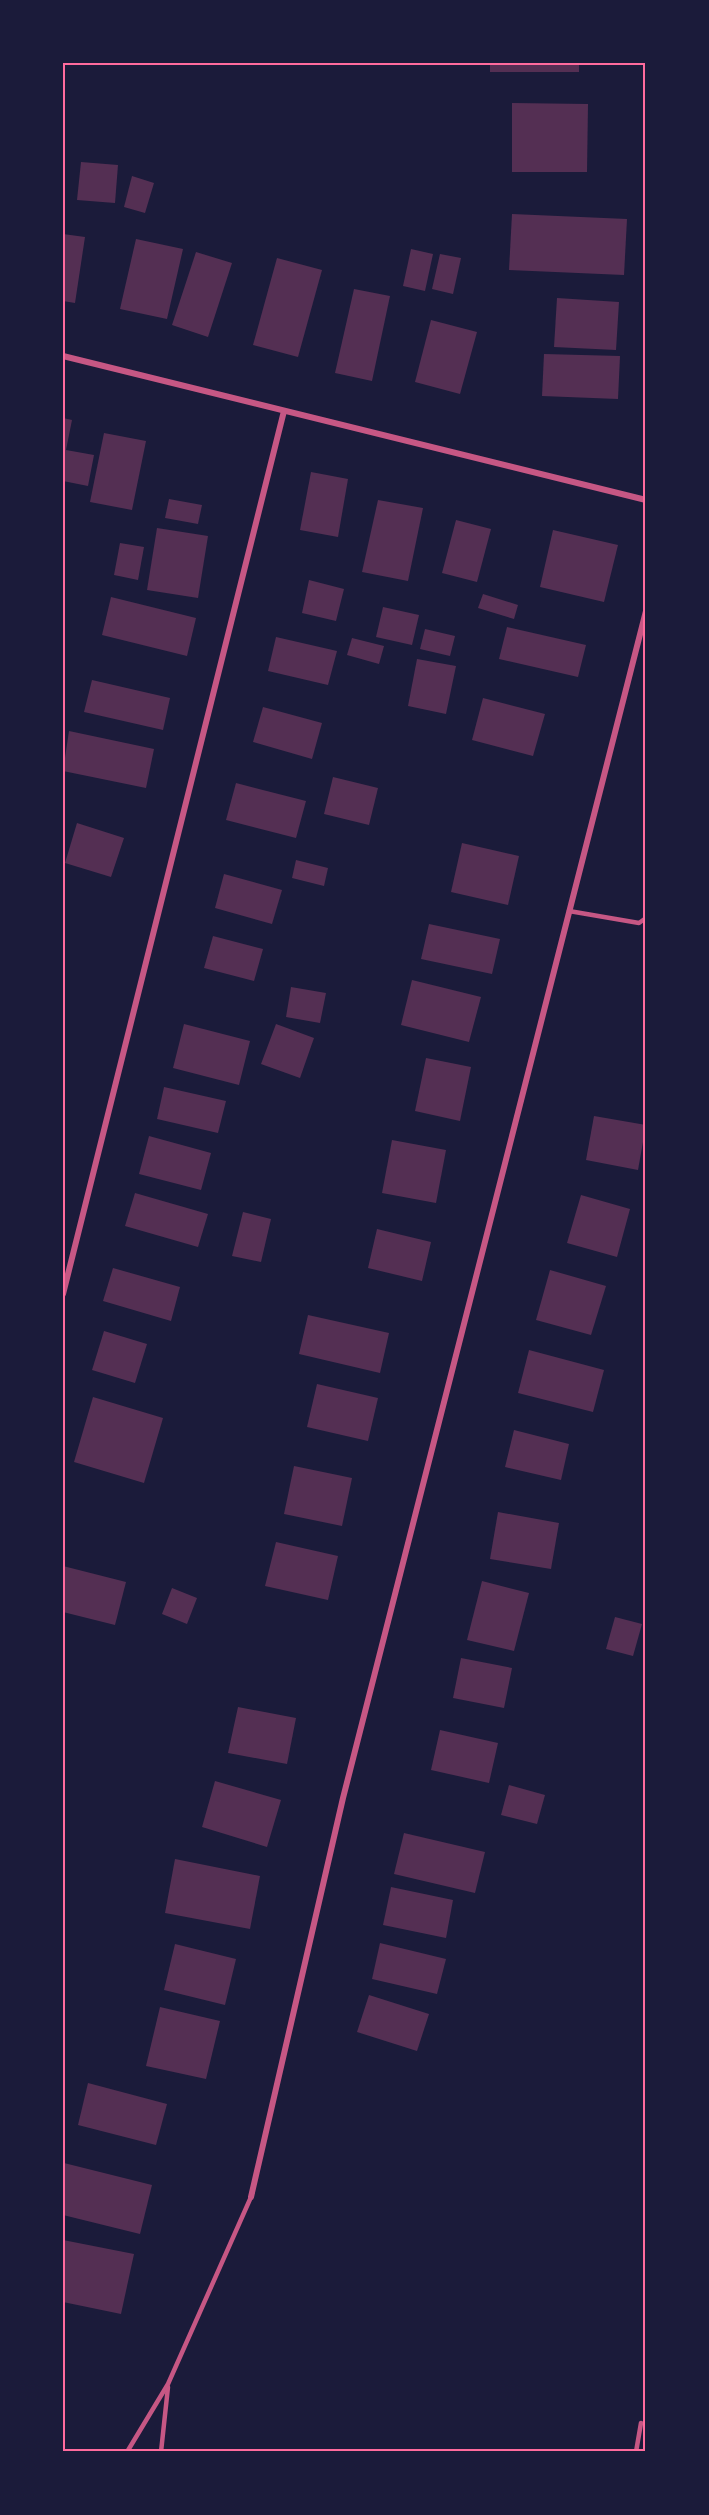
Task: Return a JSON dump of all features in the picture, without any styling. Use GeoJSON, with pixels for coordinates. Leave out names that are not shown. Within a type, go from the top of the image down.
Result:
{"type":"FeatureCollection","features":[{"type":"Feature","properties":{"kind":"street"},"geometry":{"type":"LineString","coordinates":[[63,356],[646,500]]}},
{"type":"Feature","properties":{"kind":"street"},"geometry":{"type":"LineString","coordinates":[[63,1294],[284,411]]}},
{"type":"Feature","properties":{"kind":"street"},"geometry":{"type":"LineString","coordinates":[[251,2197],[345,1786],[646,611]]}},
{"type":"Feature","properties":{"kind":"lane"},"geometry":{"type":"LineString","coordinates":[[569,911],[639,923],[646,918]]}},
{"type":"Feature","properties":{"kind":"lane"},"geometry":{"type":"LineString","coordinates":[[127,2452],[168,2384],[251,2197]]}},
{"type":"Feature","properties":{"kind":"lane"},"geometry":{"type":"LineString","coordinates":[[161,2452],[168,2384]]}},
{"type":"Feature","properties":{"kind":"lane"},"geometry":{"type":"LineString","coordinates":[[636,2452],[640,2423]]}},
{"type":"Feature","properties":{"kind":"building"},"geometry":{"type":"Polygon","coordinates":[[[490,63],[579,63],[579,72],[490,72],[490,63]]]}},
{"type":"Feature","properties":{"kind":"building"},"geometry":{"type":"Polygon","coordinates":[[[512,103],[588,104],[587,172],[512,172],[512,103]]]}},
{"type":"Feature","properties":{"kind":"building"},"geometry":{"type":"Polygon","coordinates":[[[81,162],[118,165],[115,203],[77,200],[81,162]]]}},
{"type":"Feature","properties":{"kind":"building"},"geometry":{"type":"Polygon","coordinates":[[[132,176],[154,183],[145,213],[124,207],[132,176]]]}},
{"type":"Feature","properties":{"kind":"building"},"geometry":{"type":"Polygon","coordinates":[[[512,214],[627,219],[624,275],[509,270],[512,214]]]}},
{"type":"Feature","properties":{"kind":"building"},"geometry":{"type":"Polygon","coordinates":[[[63,234],[85,237],[75,303],[63,301],[63,234]]]}},
{"type":"Feature","properties":{"kind":"building"},"geometry":{"type":"Polygon","coordinates":[[[136,239],[183,249],[167,319],[120,309],[136,239]]]}},
{"type":"Feature","properties":{"kind":"building"},"geometry":{"type":"Polygon","coordinates":[[[411,249],[433,254],[425,291],[403,286],[411,249]]]}},
{"type":"Feature","properties":{"kind":"building"},"geometry":{"type":"Polygon","coordinates":[[[196,252],[232,263],[208,337],[172,325],[196,252]]]}},
{"type":"Feature","properties":{"kind":"building"},"geometry":{"type":"Polygon","coordinates":[[[440,254],[461,258],[453,294],[432,289],[440,254]]]}},
{"type":"Feature","properties":{"kind":"building"},"geometry":{"type":"Polygon","coordinates":[[[277,258],[322,270],[298,357],[253,345],[277,258]]]}},
{"type":"Feature","properties":{"kind":"building"},"geometry":{"type":"Polygon","coordinates":[[[354,289],[390,296],[372,381],[335,373],[354,289]]]}},
{"type":"Feature","properties":{"kind":"building"},"geometry":{"type":"Polygon","coordinates":[[[557,298],[619,302],[616,350],[554,347],[557,298]]]}},
{"type":"Feature","properties":{"kind":"building"},"geometry":{"type":"Polygon","coordinates":[[[431,320],[477,332],[460,394],[415,382],[431,320]]]}},
{"type":"Feature","properties":{"kind":"building"},"geometry":{"type":"Polygon","coordinates":[[[544,354],[620,356],[618,399],[542,396],[544,354]]]}},
{"type":"Feature","properties":{"kind":"building"},"geometry":{"type":"Polygon","coordinates":[[[63,418],[72,420],[66,450],[94,455],[88,486],[63,481],[63,418]]]}},
{"type":"Feature","properties":{"kind":"building"},"geometry":{"type":"Polygon","coordinates":[[[104,433],[146,441],[132,510],[90,502],[104,433]]]}},
{"type":"Feature","properties":{"kind":"building"},"geometry":{"type":"Polygon","coordinates":[[[311,472],[348,479],[338,537],[300,530],[311,472]]]}},
{"type":"Feature","properties":{"kind":"building"},"geometry":{"type":"Polygon","coordinates":[[[169,499],[202,505],[198,524],[165,518],[169,499]]]}},
{"type":"Feature","properties":{"kind":"building"},"geometry":{"type":"Polygon","coordinates":[[[378,500],[423,508],[408,581],[362,572],[378,500]]]}},
{"type":"Feature","properties":{"kind":"building"},"geometry":{"type":"Polygon","coordinates":[[[456,520],[491,529],[477,582],[442,573],[456,520]]]}},
{"type":"Feature","properties":{"kind":"building"},"geometry":{"type":"Polygon","coordinates":[[[157,528],[208,536],[198,598],[147,590],[157,528]]]}},
{"type":"Feature","properties":{"kind":"building"},"geometry":{"type":"Polygon","coordinates":[[[553,530],[618,545],[604,602],[540,587],[553,530]]]}},
{"type":"Feature","properties":{"kind":"building"},"geometry":{"type":"Polygon","coordinates":[[[120,543],[144,547],[138,580],[114,575],[120,543]]]}},
{"type":"Feature","properties":{"kind":"building"},"geometry":{"type":"Polygon","coordinates":[[[309,580],[344,589],[336,621],[302,613],[309,580]]]}},
{"type":"Feature","properties":{"kind":"building"},"geometry":{"type":"Polygon","coordinates":[[[483,594],[518,605],[514,619],[478,608],[483,594]]]}},
{"type":"Feature","properties":{"kind":"building"},"geometry":{"type":"Polygon","coordinates":[[[111,597],[196,618],[187,656],[102,635],[111,597]]]}},
{"type":"Feature","properties":{"kind":"building"},"geometry":{"type":"Polygon","coordinates":[[[383,607],[419,615],[412,645],[376,637],[383,607]]]}},
{"type":"Feature","properties":{"kind":"building"},"geometry":{"type":"Polygon","coordinates":[[[507,627],[586,645],[578,677],[499,659],[507,627]]]}},
{"type":"Feature","properties":{"kind":"building"},"geometry":{"type":"Polygon","coordinates":[[[425,629],[455,636],[450,656],[420,649],[425,629]]]}},
{"type":"Feature","properties":{"kind":"building"},"geometry":{"type":"Polygon","coordinates":[[[276,637],[337,651],[328,685],[268,671],[276,637]]]}},
{"type":"Feature","properties":{"kind":"building"},"geometry":{"type":"Polygon","coordinates":[[[352,638],[384,646],[379,664],[347,655],[352,638]]]}},
{"type":"Feature","properties":{"kind":"building"},"geometry":{"type":"Polygon","coordinates":[[[417,659],[456,666],[446,714],[408,706],[417,659]]]}},
{"type":"Feature","properties":{"kind":"building"},"geometry":{"type":"Polygon","coordinates":[[[92,680],[170,698],[163,730],[84,712],[92,680]]]}},
{"type":"Feature","properties":{"kind":"building"},"geometry":{"type":"Polygon","coordinates":[[[483,698],[545,714],[533,756],[472,740],[483,698]]]}},
{"type":"Feature","properties":{"kind":"building"},"geometry":{"type":"Polygon","coordinates":[[[263,707],[322,723],[312,759],[253,742],[263,707]]]}},
{"type":"Feature","properties":{"kind":"building"},"geometry":{"type":"Polygon","coordinates":[[[69,731],[154,749],[146,788],[63,771],[69,731]]]}},
{"type":"Feature","properties":{"kind":"building"},"geometry":{"type":"Polygon","coordinates":[[[333,777],[378,788],[369,825],[324,814],[333,777]]]}},
{"type":"Feature","properties":{"kind":"building"},"geometry":{"type":"Polygon","coordinates":[[[236,783],[306,801],[296,838],[226,820],[236,783]]]}},
{"type":"Feature","properties":{"kind":"building"},"geometry":{"type":"Polygon","coordinates":[[[77,823],[124,838],[111,877],[65,863],[77,823]]]}},
{"type":"Feature","properties":{"kind":"building"},"geometry":{"type":"Polygon","coordinates":[[[462,843],[519,856],[508,905],[451,892],[462,843]]]}},
{"type":"Feature","properties":{"kind":"building"},"geometry":{"type":"Polygon","coordinates":[[[296,860],[328,868],[324,886],[292,878],[296,860]]]}},
{"type":"Feature","properties":{"kind":"building"},"geometry":{"type":"Polygon","coordinates":[[[224,874],[282,890],[272,924],[215,908],[224,874]]]}},
{"type":"Feature","properties":{"kind":"building"},"geometry":{"type":"Polygon","coordinates":[[[429,924],[500,939],[492,974],[421,959],[429,924]]]}},
{"type":"Feature","properties":{"kind":"building"},"geometry":{"type":"Polygon","coordinates":[[[213,936],[263,949],[254,981],[204,968],[213,936]]]}},
{"type":"Feature","properties":{"kind":"building"},"geometry":{"type":"Polygon","coordinates":[[[412,980],[481,997],[469,1042],[401,1025],[412,980]]]}},
{"type":"Feature","properties":{"kind":"building"},"geometry":{"type":"Polygon","coordinates":[[[291,987],[326,993],[320,1023],[286,1017],[291,987]]]}},
{"type":"Feature","properties":{"kind":"building"},"geometry":{"type":"Polygon","coordinates":[[[184,1024],[250,1041],[239,1085],[173,1068],[184,1024]]]}},
{"type":"Feature","properties":{"kind":"building"},"geometry":{"type":"Polygon","coordinates":[[[276,1024],[314,1038],[300,1078],[261,1064],[276,1024]]]}},
{"type":"Feature","properties":{"kind":"building"},"geometry":{"type":"Polygon","coordinates":[[[426,1058],[471,1067],[460,1121],[415,1111],[426,1058]]]}},
{"type":"Feature","properties":{"kind":"building"},"geometry":{"type":"Polygon","coordinates":[[[164,1087],[226,1101],[218,1133],[157,1119],[164,1087]]]}},
{"type":"Feature","properties":{"kind":"building"},"geometry":{"type":"Polygon","coordinates":[[[594,1116],[646,1125],[638,1170],[586,1160],[594,1116]]]}},
{"type":"Feature","properties":{"kind":"building"},"geometry":{"type":"Polygon","coordinates":[[[149,1136],[211,1153],[201,1190],[139,1174],[149,1136]]]}},
{"type":"Feature","properties":{"kind":"building"},"geometry":{"type":"Polygon","coordinates":[[[392,1140],[446,1150],[436,1203],[382,1193],[392,1140]]]}},
{"type":"Feature","properties":{"kind":"building"},"geometry":{"type":"Polygon","coordinates":[[[135,1193],[208,1214],[198,1247],[125,1226],[135,1193]]]}},
{"type":"Feature","properties":{"kind":"building"},"geometry":{"type":"Polygon","coordinates":[[[581,1195],[630,1209],[617,1257],[567,1243],[581,1195]]]}},
{"type":"Feature","properties":{"kind":"building"},"geometry":{"type":"Polygon","coordinates":[[[243,1212],[271,1219],[261,1262],[232,1256],[243,1212]]]}},
{"type":"Feature","properties":{"kind":"building"},"geometry":{"type":"Polygon","coordinates":[[[377,1229],[431,1242],[422,1281],[368,1268],[377,1229]]]}},
{"type":"Feature","properties":{"kind":"building"},"geometry":{"type":"Polygon","coordinates":[[[113,1268],[180,1287],[171,1321],[103,1301],[113,1268]]]}},
{"type":"Feature","properties":{"kind":"building"},"geometry":{"type":"Polygon","coordinates":[[[550,1270],[606,1286],[591,1335],[536,1320],[550,1270]]]}},
{"type":"Feature","properties":{"kind":"building"},"geometry":{"type":"Polygon","coordinates":[[[308,1315],[389,1333],[380,1373],[299,1354],[308,1315]]]}},
{"type":"Feature","properties":{"kind":"building"},"geometry":{"type":"Polygon","coordinates":[[[104,1331],[147,1344],[135,1383],[92,1370],[104,1331]]]}},
{"type":"Feature","properties":{"kind":"building"},"geometry":{"type":"Polygon","coordinates":[[[529,1350],[604,1370],[593,1412],[518,1393],[529,1350]]]}},
{"type":"Feature","properties":{"kind":"building"},"geometry":{"type":"Polygon","coordinates":[[[317,1384],[378,1398],[368,1441],[307,1427],[317,1384]]]}},
{"type":"Feature","properties":{"kind":"building"},"geometry":{"type":"Polygon","coordinates":[[[93,1397],[163,1418],[144,1483],[74,1462],[93,1397]]]}},
{"type":"Feature","properties":{"kind":"building"},"geometry":{"type":"Polygon","coordinates":[[[514,1430],[569,1444],[561,1480],[505,1467],[514,1430]]]}},
{"type":"Feature","properties":{"kind":"building"},"geometry":{"type":"Polygon","coordinates":[[[294,1466],[352,1478],[342,1526],[284,1514],[294,1466]]]}},
{"type":"Feature","properties":{"kind":"building"},"geometry":{"type":"Polygon","coordinates":[[[498,1512],[559,1523],[551,1569],[490,1559],[498,1512]]]}},
{"type":"Feature","properties":{"kind":"building"},"geometry":{"type":"Polygon","coordinates":[[[276,1542],[338,1556],[328,1600],[265,1586],[276,1542]]]}},
{"type":"Feature","properties":{"kind":"building"},"geometry":{"type":"Polygon","coordinates":[[[63,1566],[126,1582],[115,1625],[63,1612],[63,1566]]]}},
{"type":"Feature","properties":{"kind":"building"},"geometry":{"type":"Polygon","coordinates":[[[482,1581],[529,1593],[514,1651],[467,1640],[482,1581]]]}},
{"type":"Feature","properties":{"kind":"building"},"geometry":{"type":"Polygon","coordinates":[[[172,1588],[197,1598],[187,1624],[162,1614],[172,1588]]]}},
{"type":"Feature","properties":{"kind":"building"},"geometry":{"type":"Polygon","coordinates":[[[615,1617],[642,1624],[633,1656],[606,1649],[615,1617]]]}},
{"type":"Feature","properties":{"kind":"building"},"geometry":{"type":"Polygon","coordinates":[[[461,1658],[512,1668],[504,1708],[453,1698],[461,1658]]]}},
{"type":"Feature","properties":{"kind":"building"},"geometry":{"type":"Polygon","coordinates":[[[238,1707],[296,1718],[287,1764],[228,1753],[238,1707]]]}},
{"type":"Feature","properties":{"kind":"building"},"geometry":{"type":"Polygon","coordinates":[[[440,1730],[498,1743],[489,1783],[431,1770],[440,1730]]]}},
{"type":"Feature","properties":{"kind":"building"},"geometry":{"type":"Polygon","coordinates":[[[215,1781],[281,1800],[267,1847],[202,1827],[215,1781]]]}},
{"type":"Feature","properties":{"kind":"building"},"geometry":{"type":"Polygon","coordinates":[[[509,1785],[545,1795],[537,1824],[501,1815],[509,1785]]]}},
{"type":"Feature","properties":{"kind":"building"},"geometry":{"type":"Polygon","coordinates":[[[404,1833],[485,1852],[475,1893],[394,1874],[404,1833]]]}},
{"type":"Feature","properties":{"kind":"building"},"geometry":{"type":"Polygon","coordinates":[[[175,1859],[260,1876],[250,1929],[165,1913],[175,1859]]]}},
{"type":"Feature","properties":{"kind":"building"},"geometry":{"type":"Polygon","coordinates":[[[391,1887],[453,1900],[446,1938],[383,1925],[391,1887]]]}},
{"type":"Feature","properties":{"kind":"building"},"geometry":{"type":"Polygon","coordinates":[[[380,1943],[446,1959],[437,1994],[372,1979],[380,1943]]]}},
{"type":"Feature","properties":{"kind":"building"},"geometry":{"type":"Polygon","coordinates":[[[175,1944],[236,1959],[225,2005],[164,1990],[175,1944]]]}},
{"type":"Feature","properties":{"kind":"building"},"geometry":{"type":"Polygon","coordinates":[[[369,1995],[429,2014],[417,2051],[357,2032],[369,1995]]]}},
{"type":"Feature","properties":{"kind":"building"},"geometry":{"type":"Polygon","coordinates":[[[160,2007],[220,2021],[206,2079],[146,2066],[160,2007]]]}},
{"type":"Feature","properties":{"kind":"building"},"geometry":{"type":"Polygon","coordinates":[[[88,2083],[167,2104],[156,2145],[78,2125],[88,2083]]]}},
{"type":"Feature","properties":{"kind":"building"},"geometry":{"type":"Polygon","coordinates":[[[64,2163],[152,2185],[140,2234],[63,2215],[64,2163]]]}},
{"type":"Feature","properties":{"kind":"building"},"geometry":{"type":"Polygon","coordinates":[[[63,2240],[134,2254],[121,2314],[63,2302],[63,2240]]]}}]}
